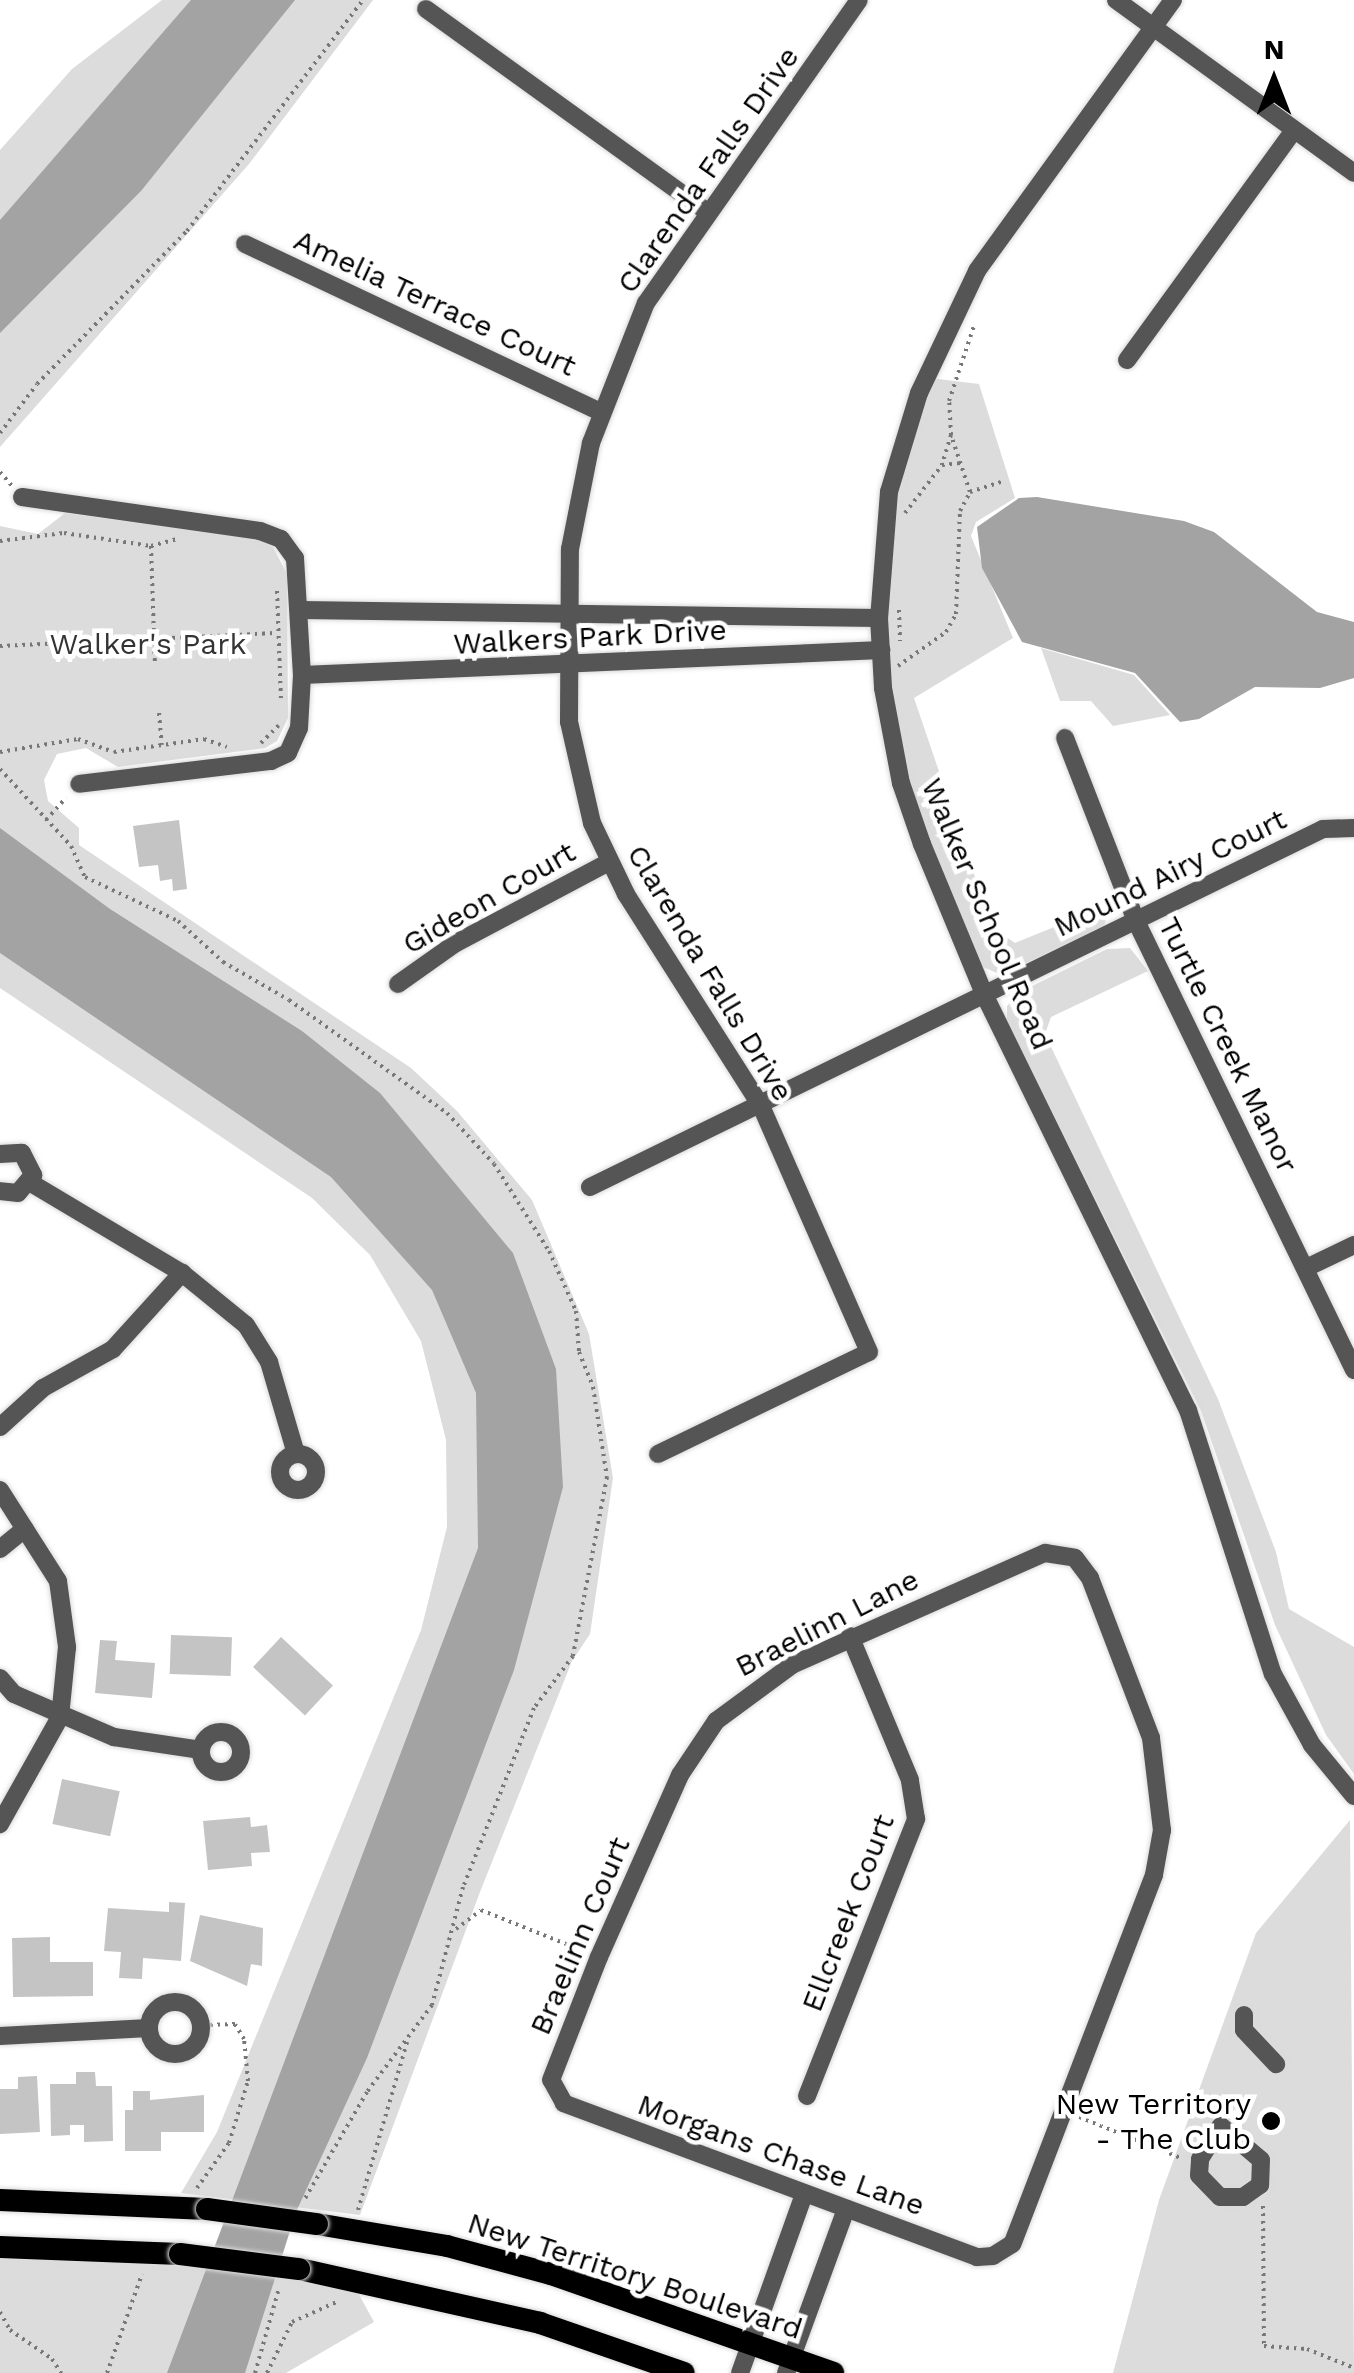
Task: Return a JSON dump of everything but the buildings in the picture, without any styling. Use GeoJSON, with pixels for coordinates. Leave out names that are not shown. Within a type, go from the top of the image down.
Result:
{"type":"FeatureCollection","features":[{"type":"Feature","properties":{"kind":"main road","name":"New Territory Boulevard"},"geometry":{"type":"LineString","coordinates":[[0,2200],[202,2199],[309,2216],[552,2274],[750,2344],[789,2366],[833,2373]]}},
{"type":"Feature","properties":{"kind":"main road"},"geometry":{"type":"LineString","coordinates":[[0,2247],[180,2254],[289,2274],[540,2323],[684,2373]]}},
{"type":"Feature","properties":{"kind":"street"},"geometry":{"type":"LineString","coordinates":[[1116,0],[1354,174]]}},
{"type":"Feature","properties":{"kind":"street","name":"Walker School Road"},"geometry":{"type":"LineString","coordinates":[[1173,0],[954,311],[919,393],[892,482],[879,618],[881,650],[890,668],[901,782],[984,994],[1188,1410],[1273,1674],[1312,1745],[1354,1796]]}},
{"type":"Feature","properties":{"kind":"street","name":"Clarenda Falls Drive"},"geometry":{"type":"LineString","coordinates":[[658,1454],[869,1352],[760,1106],[608,862],[583,791],[566,668],[566,614],[576,513],[601,412],[646,302],[705,210],[853,2]]}},
{"type":"Feature","properties":{"kind":"street"},"geometry":{"type":"LineString","coordinates":[[426,9],[705,210]]}},
{"type":"Feature","properties":{"kind":"street"},"geometry":{"type":"LineString","coordinates":[[1127,360],[1294,130]]}},
{"type":"Feature","properties":{"kind":"street","name":"Amelia Terrace Court"},"geometry":{"type":"LineString","coordinates":[[245,244],[601,412]]}},
{"type":"Feature","properties":{"kind":"street"},"geometry":{"type":"LineString","coordinates":[[22,497],[282,539],[295,558],[302,675],[299,728],[288,753],[270,761],[79,784]]}},
{"type":"Feature","properties":{"kind":"street","name":"Walkers Park Drive"},"geometry":{"type":"LineString","coordinates":[[300,610],[879,618]]}},
{"type":"Feature","properties":{"kind":"street","name":"Walkers Park Drive"},"geometry":{"type":"LineString","coordinates":[[302,675],[566,668],[881,650]]}},
{"type":"Feature","properties":{"kind":"street","name":"Turtle Creek Manor"},"geometry":{"type":"LineString","coordinates":[[1066,738],[1136,920],[1354,1370]]}},
{"type":"Feature","properties":{"kind":"street","name":"Mound Airy Court"},"geometry":{"type":"LineString","coordinates":[[590,1187],[1323,829],[1350,827]]}},
{"type":"Feature","properties":{"kind":"street","name":"Gideon Court"},"geometry":{"type":"LineString","coordinates":[[398,984],[456,943],[608,862]]}},
{"type":"Feature","properties":{"kind":"street"},"geometry":{"type":"LineString","coordinates":[[0,1154],[14,1151],[29,1159],[31,1183]]}},
{"type":"Feature","properties":{"kind":"street"},"geometry":{"type":"LineString","coordinates":[[0,1191],[18,1193],[31,1183]]}},
{"type":"Feature","properties":{"kind":"street"},"geometry":{"type":"LineString","coordinates":[[31,1183],[182,1273],[246,1325],[270,1362],[296,1454]]}},
{"type":"Feature","properties":{"kind":"street"},"geometry":{"type":"LineString","coordinates":[[1306,1268],[1354,1245]]}},
{"type":"Feature","properties":{"kind":"street"},"geometry":{"type":"LineString","coordinates":[[0,1427],[42,1388],[113,1348],[182,1273]]}},
{"type":"Feature","properties":{"kind":"street"},"geometry":{"type":"LineString","coordinates":[[0,1490],[58,1581],[66,1648],[60,1716],[0,1824]]}},
{"type":"Feature","properties":{"kind":"street"},"geometry":{"type":"LineString","coordinates":[[0,1550],[26,1529]]}},
{"type":"Feature","properties":{"kind":"street","name":"Braelinn Lane"},"geometry":{"type":"LineString","coordinates":[[666,1802],[694,1747],[740,1698],[850,1636],[1022,1560],[1075,1558],[1096,1596],[1151,1738],[1162,1818],[1154,1874],[1060,2111]]}},
{"type":"Feature","properties":{"kind":"street","name":"Ellcreek Court"},"geometry":{"type":"LineString","coordinates":[[808,2096],[916,1819],[910,1780],[850,1636]]}},
{"type":"Feature","properties":{"kind":"street"},"geometry":{"type":"LineString","coordinates":[[0,1678],[14,1694],[114,1737],[201,1750]]}},
{"type":"Feature","properties":{"kind":"street","name":"Braelinn Court"},"geometry":{"type":"LineString","coordinates":[[556,2092],[551,2080],[666,1802]]}},
{"type":"Feature","properties":{"kind":"street"},"geometry":{"type":"LineString","coordinates":[[175,2002],[194,2009],[201,2024],[194,2046],[175,2054],[156,2046],[149,2028],[157,2009],[175,2002]]}},
{"type":"Feature","properties":{"kind":"street"},"geometry":{"type":"LineString","coordinates":[[1244,2015],[1244,2030],[1276,2064]]}},
{"type":"Feature","properties":{"kind":"street"},"geometry":{"type":"LineString","coordinates":[[0,2036],[149,2028]]}},
{"type":"Feature","properties":{"kind":"street","name":"Morgans Chase Lane"},"geometry":{"type":"LineString","coordinates":[[556,2092],[564,2103],[977,2257],[994,2256],[1012,2244],[1060,2111]]}},
{"type":"Feature","properties":{"kind":"street"},"geometry":{"type":"LineString","coordinates":[[1221,2126],[1261,2160],[1263,2176],[1254,2192],[1220,2196],[1203,2184],[1199,2164],[1221,2126]]}},
{"type":"Feature","properties":{"kind":"street"},"geometry":{"type":"LineString","coordinates":[[740,2373],[804,2194]]}},
{"type":"Feature","properties":{"kind":"street"},"geometry":{"type":"LineString","coordinates":[[789,2366],[846,2209]]}},
{"type":"Feature","properties":{"kind":"path"},"geometry":{"type":"LineString","coordinates":[[0,433],[36,384],[187,231],[363,0]]}},
{"type":"Feature","properties":{"kind":"path"},"geometry":{"type":"LineString","coordinates":[[890,668],[946,632],[956,614],[955,533],[970,492],[951,435],[948,401],[975,323]]}},
{"type":"Feature","properties":{"kind":"path"},"geometry":{"type":"LineString","coordinates":[[902,521],[942,465],[951,435]]}},
{"type":"Feature","properties":{"kind":"path"},"geometry":{"type":"LineString","coordinates":[[942,465],[962,462]]}},
{"type":"Feature","properties":{"kind":"path"},"geometry":{"type":"LineString","coordinates":[[970,492],[1004,481]]}},
{"type":"Feature","properties":{"kind":"path"},"geometry":{"type":"LineString","coordinates":[[0,541],[64,532],[151,546],[190,536]]}},
{"type":"Feature","properties":{"kind":"path"},"geometry":{"type":"LineString","coordinates":[[151,546],[154,665]]}},
{"type":"Feature","properties":{"kind":"path"},"geometry":{"type":"LineString","coordinates":[[259,744],[279,724],[277,578]]}},
{"type":"Feature","properties":{"kind":"path"},"geometry":{"type":"LineString","coordinates":[[890,668],[898,603]]}},
{"type":"Feature","properties":{"kind":"path"},"geometry":{"type":"LineString","coordinates":[[0,646],[301,632]]}},
{"type":"Feature","properties":{"kind":"path"},"geometry":{"type":"LineString","coordinates":[[159,713],[162,745]]}},
{"type":"Feature","properties":{"kind":"path"},"geometry":{"type":"LineString","coordinates":[[0,752],[78,739],[114,752],[204,738],[242,746]]}},
{"type":"Feature","properties":{"kind":"path"},"geometry":{"type":"LineString","coordinates":[[0,769],[71,846],[85,877],[178,921],[223,962],[289,1000],[447,1112],[494,1164],[549,1251],[576,1312],[607,1477],[598,1546],[573,1656],[534,1708],[463,1888],[456,1930],[432,2004],[316,2171],[309,2216]]}},
{"type":"Feature","properties":{"kind":"path"},"geometry":{"type":"LineString","coordinates":[[46,820],[79,784]]}},
{"type":"Feature","properties":{"kind":"path"},"geometry":{"type":"LineString","coordinates":[[456,1930],[480,1910],[599,1957]]}},
{"type":"Feature","properties":{"kind":"path"},"geometry":{"type":"LineString","coordinates":[[201,2024],[235,2024],[248,2080],[229,2143],[202,2199]]}},
{"type":"Feature","properties":{"kind":"path"},"geometry":{"type":"LineString","coordinates":[[350,2228],[408,2040]]}},
{"type":"Feature","properties":{"kind":"path"},"geometry":{"type":"LineString","coordinates":[[1060,2111],[1199,2164]]}},
{"type":"Feature","properties":{"kind":"path"},"geometry":{"type":"LineString","coordinates":[[1254,2192],[1266,2210],[1264,2346],[1307,2349],[1354,2368]]}},
{"type":"Feature","properties":{"kind":"path"},"geometry":{"type":"LineString","coordinates":[[108,2373],[145,2264]]}},
{"type":"Feature","properties":{"kind":"path"},"geometry":{"type":"LineString","coordinates":[[255,2373],[289,2274]]}},
{"type":"Feature","properties":{"kind":"path"},"geometry":{"type":"LineString","coordinates":[[267,2373],[292,2322],[306,2310],[347,2300]]}},
{"type":"Feature","properties":{"kind":"path"},"geometry":{"type":"LineString","coordinates":[[0,2312],[10,2330],[52,2358],[61,2373]]}},
{"type":"Feature","properties":{"kind":"green space"},"geometry":{"type":"Polygon","coordinates":[[[162,0],[373,0],[249,164],[0,447],[0,150],[72,69],[162,0]]]}},
{"type":"Feature","properties":{"kind":"green space"},"geometry":{"type":"Polygon","coordinates":[[[930,378],[979,384],[1015,498],[976,522],[971,536],[1013,638],[914,698],[992,927],[1015,943],[1111,904],[1104,926],[1001,975],[981,966],[928,845],[888,706],[886,554],[899,472],[930,378]]]}},
{"type":"Feature","properties":{"kind":"green space","name":"Walker's Park"},"geometry":{"type":"Polygon","coordinates":[[[65,513],[257,539],[273,547],[287,574],[288,718],[277,741],[265,748],[118,767],[86,748],[57,754],[44,780],[48,801],[79,828],[79,845],[411,1068],[457,1111],[532,1200],[589,1334],[613,1478],[590,1634],[572,1661],[480,1892],[360,2215],[181,2193],[217,2132],[421,1630],[447,1527],[446,1440],[421,1341],[370,1255],[312,1198],[0,988],[0,526],[38,534],[65,513]]]}},
{"type":"Feature","properties":{"kind":"green space"},"geometry":{"type":"Polygon","coordinates":[[[1041,648],[1134,675],[1170,715],[1113,726],[1091,701],[1060,701],[1041,648]]]}},
{"type":"Feature","properties":{"kind":"green space"},"geometry":{"type":"Polygon","coordinates":[[[1130,948],[1148,971],[1051,1017],[1045,1034],[1218,1399],[1276,1552],[1289,1609],[1354,1647],[1354,1774],[1326,1735],[1275,1625],[1201,1411],[1007,1021],[1007,1006],[1020,992],[1107,949],[1130,948]]]}},
{"type":"Feature","properties":{"kind":"green space","name":"New Territory - The Club"},"geometry":{"type":"Polygon","coordinates":[[[1350,1820],[1354,2373],[1113,2373],[1159,2200],[1256,1933],[1350,1820]]]}},
{"type":"Feature","properties":{"kind":"green space"},"geometry":{"type":"Polygon","coordinates":[[[0,2259],[157,2261],[355,2287],[374,2322],[286,2373],[0,2373],[0,2259]]]}},
{"type":"Feature","properties":{"kind":"shaded area"},"geometry":{"type":"Polygon","coordinates":[[[191,0],[295,0],[141,191],[0,333],[0,220],[191,0]]]}},
{"type":"Feature","properties":{"kind":"shaded area"},"geometry":{"type":"Polygon","coordinates":[[[1037,497],[1184,521],[1214,532],[1317,612],[1354,622],[1354,678],[1320,688],[1255,687],[1199,719],[1180,722],[1135,673],[1022,642],[982,568],[977,527],[1019,498],[1037,497]]]}},
{"type":"Feature","properties":{"kind":"shaded area"},"geometry":{"type":"Polygon","coordinates":[[[0,828],[110,909],[302,1031],[380,1093],[513,1253],[556,1369],[563,1487],[514,1670],[367,2058],[296,2212],[245,2373],[167,2373],[478,1548],[476,1393],[432,1290],[331,1177],[0,953],[0,828]]]}},
{"type":"Feature","properties":{"kind":"place","name":"New Territory - The Club"},"geometry":{"type":"Point","coordinates":[1271,2121]}}]}
